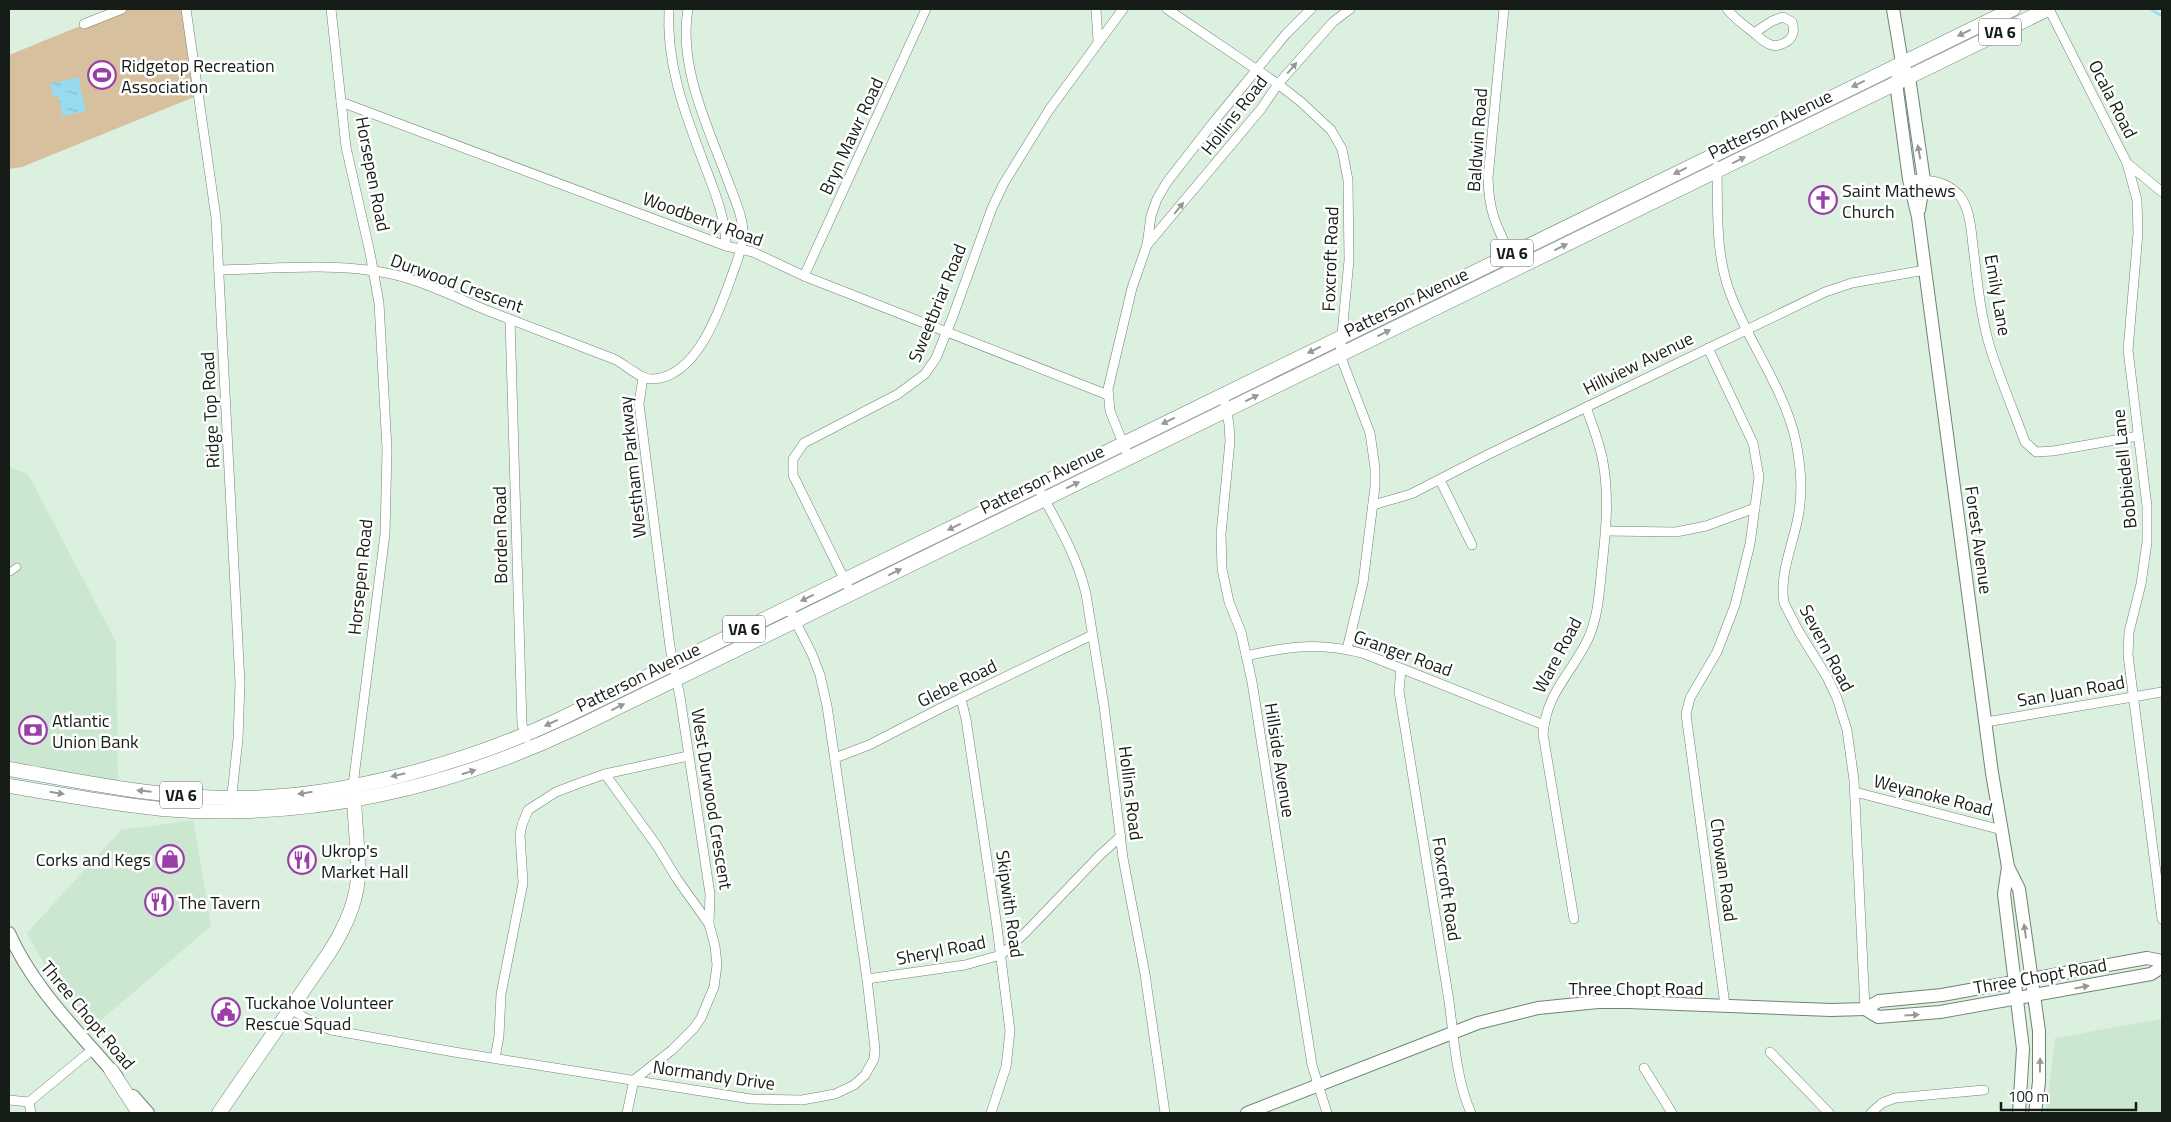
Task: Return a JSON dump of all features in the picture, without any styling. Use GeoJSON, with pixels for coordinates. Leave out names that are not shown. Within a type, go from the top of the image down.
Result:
{"type":"FeatureCollection","features":[{"type":"Feature","properties":{"kind":"main road","name":"Forest Avenue"},"geometry":{"type":"LineString","coordinates":[[1894,9],[1902,63],[1909,77],[1924,180],[1918,218]]}},
{"type":"Feature","properties":{"kind":"main road","name":"Patterson Avenue"},"geometry":{"type":"LineString","coordinates":[[9,786],[129,805],[180,810],[231,805],[354,785],[455,760],[525,735],[674,664],[2013,9]]}},
{"type":"Feature","properties":{"kind":"main road","name":"Patterson Avenue"},"geometry":{"type":"LineString","coordinates":[[9,769],[110,787],[231,805],[308,806],[354,800],[442,780],[529,750],[2048,9]]}},
{"type":"Feature","properties":{"kind":"main road","name":"Forest Avenue"},"geometry":{"type":"LineString","coordinates":[[1902,63],[1896,83],[1909,179],[1918,218],[1992,774],[2008,867],[2019,890],[2034,996],[2040,1051],[2035,1113]]}},
{"type":"Feature","properties":{"kind":"main road","name":"Horsepen Road"},"geometry":{"type":"LineString","coordinates":[[219,1113],[337,941],[354,902],[359,870],[354,785]]}},
{"type":"Feature","properties":{"kind":"main road","name":"Forest Avenue"},"geometry":{"type":"LineString","coordinates":[[2008,867],[2004,894],[2023,1048],[2022,1089],[2019,1113]]}},
{"type":"Feature","properties":{"kind":"main road","name":"Three Chopt Road"},"geometry":{"type":"LineString","coordinates":[[9,934],[17,952],[32,976],[148,1113]]}},
{"type":"Feature","properties":{"kind":"main road","name":"Three Chopt Road"},"geometry":{"type":"LineString","coordinates":[[1247,1113],[1453,1032],[1508,1014],[1568,1004],[1629,1002],[1831,1010],[1865,1009],[1880,1001],[1942,995],[2147,958],[2162,961]]}},
{"type":"Feature","properties":{"kind":"main road","name":"Three Chopt Road"},"geometry":{"type":"LineString","coordinates":[[1865,1009],[1878,1017],[1911,1015],[2034,996],[2151,974],[2162,967]]}},
{"type":"Feature","properties":{"kind":"main road"},"geometry":{"type":"LineString","coordinates":[[111,1070],[139,1113]]}},
{"type":"Feature","properties":{"kind":"street"},"geometry":{"type":"LineString","coordinates":[[84,24],[122,9]]}},
{"type":"Feature","properties":{"kind":"street","name":"Ridge Top Road"},"geometry":{"type":"LineString","coordinates":[[186,9],[210,169],[219,270],[240,683],[238,738],[231,805]]}},
{"type":"Feature","properties":{"kind":"street","name":"Horsepen Road"},"geometry":{"type":"LineString","coordinates":[[331,9],[346,147],[373,270],[379,312],[387,449],[387,492],[380,575],[354,785]]}},
{"type":"Feature","properties":{"kind":"street"},"geometry":{"type":"LineString","coordinates":[[669,9],[668,37],[673,72],[687,117],[725,221],[726,246]]}},
{"type":"Feature","properties":{"kind":"street","name":"Westham Parkway"},"geometry":{"type":"LineString","coordinates":[[677,678],[639,404],[642,377],[651,379],[672,372],[683,365],[702,344],[722,304],[741,250],[743,234],[737,207],[693,81],[686,45],[688,9]]}},
{"type":"Feature","properties":{"kind":"street","name":"Bryn Mawr Road"},"geometry":{"type":"LineString","coordinates":[[804,276],[926,9]]}},
{"type":"Feature","properties":{"kind":"street"},"geometry":{"type":"LineString","coordinates":[[1096,9],[1098,41]]}},
{"type":"Feature","properties":{"kind":"street","name":"Sweetbriar Road"},"geometry":{"type":"LineString","coordinates":[[851,593],[793,475],[793,459],[804,443],[914,384],[925,374],[936,358],[947,332],[992,208],[1004,183],[1049,110],[1123,9]]}},
{"type":"Feature","properties":{"kind":"street","name":"Foxcroft Road"},"geometry":{"type":"LineString","coordinates":[[1167,9],[1278,84],[1316,115],[1330,130],[1342,149],[1348,180],[1349,260],[1340,355],[1370,433],[1375,468],[1373,505],[1363,582],[1347,649]]}},
{"type":"Feature","properties":{"kind":"street","name":"Hollins Road"},"geometry":{"type":"LineString","coordinates":[[1129,458],[1110,410],[1108,395],[1132,288],[1147,245],[1152,216],[1164,188],[1216,119],[1286,34],[1311,9]]}},
{"type":"Feature","properties":{"kind":"street","name":"Hollins Road"},"geometry":{"type":"LineString","coordinates":[[1147,245],[1261,109],[1278,84],[1333,22],[1350,9]]}},
{"type":"Feature","properties":{"kind":"street","name":"Baldwin Road"},"geometry":{"type":"LineString","coordinates":[[1504,9],[1488,185],[1493,218],[1517,268]]}},
{"type":"Feature","properties":{"kind":"street"},"geometry":{"type":"LineString","coordinates":[[1727,9],[1739,22],[1754,33]]}},
{"type":"Feature","properties":{"kind":"street","name":"Ocala Road"},"geometry":{"type":"LineString","coordinates":[[2048,9],[2127,163],[2162,192]]}},
{"type":"Feature","properties":{"kind":"street","name":"Woodberry Road"},"geometry":{"type":"LineString","coordinates":[[341,102],[726,246],[753,252],[804,276],[1108,395]]}},
{"type":"Feature","properties":{"kind":"street","name":"Severn Road"},"geometry":{"type":"LineString","coordinates":[[1716,154],[1719,246],[1729,290],[1790,420],[1800,468],[1800,502],[1783,586],[1784,603],[1799,632],[1827,677],[1840,706],[1851,750],[1855,792],[1865,1009]]}},
{"type":"Feature","properties":{"kind":"street","name":"Bobbiedell Lane"},"geometry":{"type":"LineString","coordinates":[[2127,163],[2137,200],[2138,233],[2128,350],[2147,506],[2147,542],[2141,584],[2129,632],[2128,656],[2162,919]]}},
{"type":"Feature","properties":{"kind":"street","name":"Emily Lane"},"geometry":{"type":"LineString","coordinates":[[1909,179],[1936,181],[1949,186],[1959,195],[1966,206],[1983,320],[1989,344],[2024,442],[2036,452],[2053,451],[2138,436]]}},
{"type":"Feature","properties":{"kind":"street","name":"Durwood Crescent"},"geometry":{"type":"LineString","coordinates":[[219,270],[352,268],[373,270],[411,280],[617,360],[642,377]]}},
{"type":"Feature","properties":{"kind":"street","name":"Hillview Avenue"},"geometry":{"type":"LineString","coordinates":[[1373,505],[1411,494],[1799,303],[1842,286],[1925,270]]}},
{"type":"Feature","properties":{"kind":"street","name":"Borden Road"},"geometry":{"type":"LineString","coordinates":[[510,319],[518,635],[522,724],[529,750]]}},
{"type":"Feature","properties":{"kind":"street","name":"Chowan Road"},"geometry":{"type":"LineString","coordinates":[[1708,348],[1753,443],[1759,477],[1744,571],[1726,633],[1687,707],[1686,724],[1725,1005]]}},
{"type":"Feature","properties":{"kind":"street","name":"Hillside Avenue"},"geometry":{"type":"LineString","coordinates":[[1223,395],[1230,441],[1221,534],[1221,559],[1226,591],[1241,632],[1252,682],[1312,1065],[1327,1113]]}},
{"type":"Feature","properties":{"kind":"street","name":"Ware Road"},"geometry":{"type":"LineString","coordinates":[[1574,919],[1544,746],[1544,725],[1550,700],[1583,648],[1595,620],[1606,531],[1606,479],[1603,460],[1586,407]]}},
{"type":"Feature","properties":{"kind":"street"},"geometry":{"type":"LineString","coordinates":[[1440,480],[1472,545]]}},
{"type":"Feature","properties":{"kind":"street","name":"Hollins Road"},"geometry":{"type":"LineString","coordinates":[[1037,486],[1072,550],[1082,576],[1104,706],[1121,836],[1145,974],[1165,1113]]}},
{"type":"Feature","properties":{"kind":"street"},"geometry":{"type":"LineString","coordinates":[[1606,531],[1676,532],[1706,526],[1755,508]]}},
{"type":"Feature","properties":{"kind":"street"},"geometry":{"type":"LineString","coordinates":[[10,572],[17,567]]}},
{"type":"Feature","properties":{"kind":"street","name":"Normandy Drive"},"geometry":{"type":"LineString","coordinates":[[291,1009],[307,1020],[331,1030],[751,1099],[778,1101],[818,1098],[842,1091],[859,1080],[870,1068],[875,1049],[867,979],[834,758],[820,676],[796,620],[788,607]]}},
{"type":"Feature","properties":{"kind":"street","name":"Glebe Road"},"geometry":{"type":"LineString","coordinates":[[834,758],[869,745],[1092,635]]}},
{"type":"Feature","properties":{"kind":"street","name":"Granger Road"},"geometry":{"type":"LineString","coordinates":[[1246,656],[1298,646],[1347,649],[1544,725]]}},
{"type":"Feature","properties":{"kind":"street","name":"Foxcroft Road"},"geometry":{"type":"LineString","coordinates":[[1401,669],[1399,691],[1462,1086],[1471,1113]]}},
{"type":"Feature","properties":{"kind":"street","name":"West Durwood Crescent"},"geometry":{"type":"LineString","coordinates":[[634,1080],[694,1028],[706,1011],[714,987],[717,965],[715,946],[709,924],[710,894],[677,678]]}},
{"type":"Feature","properties":{"kind":"street","name":"San Juan Road"},"geometry":{"type":"LineString","coordinates":[[1986,722],[2162,692]]}},
{"type":"Feature","properties":{"kind":"street","name":"Skipwith Road"},"geometry":{"type":"LineString","coordinates":[[961,699],[966,719],[1001,955],[1010,1031],[1004,1075],[991,1113]]}},
{"type":"Feature","properties":{"kind":"street"},"geometry":{"type":"LineString","coordinates":[[495,1058],[499,1036],[502,994],[523,883],[520,836],[528,810],[556,792],[604,774],[688,756]]}},
{"type":"Feature","properties":{"kind":"street","name":"West Durwood Crescent"},"geometry":{"type":"LineString","coordinates":[[604,774],[657,846],[677,880],[709,924]]}},
{"type":"Feature","properties":{"kind":"street","name":"Weyanoke Road"},"geometry":{"type":"LineString","coordinates":[[1855,792],[2002,830]]}},
{"type":"Feature","properties":{"kind":"street","name":"Sheryl Road"},"geometry":{"type":"LineString","coordinates":[[867,979],[965,965],[1001,955],[1121,836]]}},
{"type":"Feature","properties":{"kind":"street"},"geometry":{"type":"LineString","coordinates":[[9,1100],[29,1102],[94,1049]]}},
{"type":"Feature","properties":{"kind":"street"},"geometry":{"type":"LineString","coordinates":[[1770,1052],[1829,1113]]}},
{"type":"Feature","properties":{"kind":"street"},"geometry":{"type":"LineString","coordinates":[[1644,1068],[1672,1113]]}},
{"type":"Feature","properties":{"kind":"street"},"geometry":{"type":"LineString","coordinates":[[627,1113],[634,1080]]}},
{"type":"Feature","properties":{"kind":"street"},"geometry":{"type":"LineString","coordinates":[[1871,1113],[1882,1103],[1895,1098],[1984,1090]]}},
{"type":"Feature","properties":{"kind":"street"},"geometry":{"type":"LineString","coordinates":[[29,1102],[31,1113]]}},
{"type":"Feature","properties":{"kind":"shaded area","name":"Ridgetop Recreation Association"},"geometry":{"type":"Polygon","coordinates":[[[122,9],[186,9],[199,95],[22,167],[9,169],[9,55],[122,9]]]}},
{"type":"Feature","properties":{"kind":"shaded area"},"geometry":{"type":"Polygon","coordinates":[[[9,467],[28,474],[116,642],[118,782],[9,762],[9,467]]]}},
{"type":"Feature","properties":{"kind":"shaded area"},"geometry":{"type":"Polygon","coordinates":[[[193,820],[211,926],[94,1026],[47,969],[27,933],[121,830],[193,820]]]}},
{"type":"Feature","properties":{"kind":"shaded area"},"geometry":{"type":"Polygon","coordinates":[[[2162,1019],[2162,1113],[2046,1113],[2055,1038],[2162,1019]]]}},
{"type":"Feature","properties":{"kind":"water"},"geometry":{"type":"Polygon","coordinates":[[[78,77],[86,111],[63,116],[58,96],[53,96],[50,84],[78,77]]]}},
{"type":"Feature","properties":{"kind":"waterway"},"geometry":{"type":"LineString","coordinates":[[2150,9],[2162,16]]}},
{"type":"Feature","properties":{"kind":"place","name":"Ridgetop Recreation Association"},"geometry":{"type":"Point","coordinates":[102,75]}},
{"type":"Feature","properties":{"kind":"place","name":"Saint Mathews Church"},"geometry":{"type":"Point","coordinates":[1823,200]}},
{"type":"Feature","properties":{"kind":"place","name":"Atlantic Union Bank"},"geometry":{"type":"Point","coordinates":[33,730]}},
{"type":"Feature","properties":{"kind":"place","name":"Corks and Kegs"},"geometry":{"type":"Point","coordinates":[170,859]}},
{"type":"Feature","properties":{"kind":"place","name":"Ukrop's Market Hall"},"geometry":{"type":"Point","coordinates":[302,860]}},
{"type":"Feature","properties":{"kind":"place","name":"The Tavern"},"geometry":{"type":"Point","coordinates":[159,902]}},
{"type":"Feature","properties":{"kind":"place","name":"Tuckahoe Volunteer Rescue Squad"},"geometry":{"type":"Point","coordinates":[226,1012]}}]}
